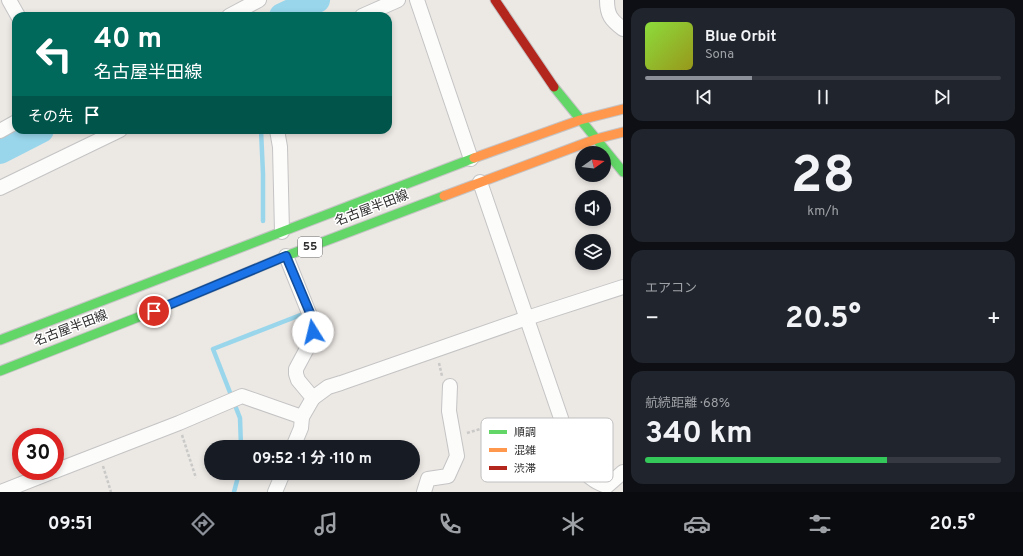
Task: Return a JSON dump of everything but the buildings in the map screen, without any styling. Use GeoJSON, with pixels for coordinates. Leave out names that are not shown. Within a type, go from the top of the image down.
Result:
{"type":"FeatureCollection","features":[{"type":"Feature","properties":{"kind":"main road"},"geometry":{"type":"LineString","coordinates":[[495,0],[544,73],[623,172]]}},
{"type":"Feature","properties":{"kind":"main road","name":"名古屋半田線"},"geometry":{"type":"LineString","coordinates":[[0,340],[470,159],[580,120],[623,109]]}},
{"type":"Feature","properties":{"kind":"main road","name":"名古屋半田線"},"geometry":{"type":"LineString","coordinates":[[0,371],[154,311],[286,256],[596,139],[623,132]]}},
{"type":"Feature","properties":{"kind":"street"},"geometry":{"type":"LineString","coordinates":[[9,0],[16,12]]}},
{"type":"Feature","properties":{"kind":"street"},"geometry":{"type":"LineString","coordinates":[[371,12],[398,0]]}},
{"type":"Feature","properties":{"kind":"street"},"geometry":{"type":"LineString","coordinates":[[417,0],[470,159]]}},
{"type":"Feature","properties":{"kind":"street"},"geometry":{"type":"LineString","coordinates":[[608,0],[607,12],[611,20],[623,29]]}},
{"type":"Feature","properties":{"kind":"street"},"geometry":{"type":"LineString","coordinates":[[236,12],[254,1]]}},
{"type":"Feature","properties":{"kind":"street"},"geometry":{"type":"LineString","coordinates":[[0,131],[12,124]]}},
{"type":"Feature","properties":{"kind":"street"},"geometry":{"type":"LineString","coordinates":[[0,188],[112,134]]}},
{"type":"Feature","properties":{"kind":"street"},"geometry":{"type":"LineString","coordinates":[[278,134],[280,146],[282,232]]}},
{"type":"Feature","properties":{"kind":"street"},"geometry":{"type":"LineString","coordinates":[[480,182],[561,418]]}},
{"type":"Feature","properties":{"kind":"street"},"geometry":{"type":"LineString","coordinates":[[286,256],[313,323],[311,341],[296,369],[298,380],[313,398]]}},
{"type":"Feature","properties":{"kind":"street"},"geometry":{"type":"LineString","coordinates":[[297,440],[301,428],[302,417],[313,398],[328,387],[527,318],[623,287]]}},
{"type":"Feature","properties":{"kind":"street"},"geometry":{"type":"LineString","coordinates":[[424,492],[428,479],[448,476],[457,456],[449,411],[450,386]]}},
{"type":"Feature","properties":{"kind":"street"},"geometry":{"type":"LineString","coordinates":[[64,468],[179,423],[242,396],[302,417]]}},
{"type":"Feature","properties":{"kind":"street"},"geometry":{"type":"LineString","coordinates":[[613,481],[623,472]]}},
{"type":"Feature","properties":{"kind":"street"},"geometry":{"type":"LineString","coordinates":[[1,492],[32,480]]}},
{"type":"Feature","properties":{"kind":"street"},"geometry":{"type":"LineString","coordinates":[[275,492],[280,480]]}},
{"type":"Feature","properties":{"kind":"street"},"geometry":{"type":"LineString","coordinates":[[598,488],[607,486],[612,482]]}},
{"type":"Feature","properties":{"kind":"path"},"geometry":{"type":"LineString","coordinates":[[435,350],[439,360],[441,373],[446,385],[450,386]]}},
{"type":"Feature","properties":{"kind":"path"},"geometry":{"type":"LineString","coordinates":[[179,423],[196,478]]}},
{"type":"Feature","properties":{"kind":"path"},"geometry":{"type":"LineString","coordinates":[[454,437],[481,428]]}},
{"type":"Feature","properties":{"kind":"path"},"geometry":{"type":"LineString","coordinates":[[100,454],[111,492]]}},
{"type":"Feature","properties":{"kind":"waterway"},"geometry":{"type":"LineString","coordinates":[[291,12],[317,0]]}},
{"type":"Feature","properties":{"kind":"waterway"},"geometry":{"type":"LineString","coordinates":[[0,151],[33,134]]}},
{"type":"Feature","properties":{"kind":"waterway"},"geometry":{"type":"LineString","coordinates":[[261,134],[263,221]]}},
{"type":"Feature","properties":{"kind":"waterway"},"geometry":{"type":"LineString","coordinates":[[241,440],[240,418],[213,349],[303,314]]}},
{"type":"Feature","properties":{"kind":"waterway"},"geometry":{"type":"LineString","coordinates":[[234,492],[237,480]]}},
{"type":"Feature","properties":{"kind":"traffic: fast"},"geometry":{"type":"LineString","coordinates":[[554,87],[623,172]]}},
{"type":"Feature","properties":{"kind":"traffic: fast"},"geometry":{"type":"LineString","coordinates":[[0,340],[474,158]]}},
{"type":"Feature","properties":{"kind":"traffic: fast"},"geometry":{"type":"LineString","coordinates":[[0,371],[154,311],[286,256],[444,196]]}},
{"type":"Feature","properties":{"kind":"traffic: slow"},"geometry":{"type":"LineString","coordinates":[[474,158],[580,120],[623,109]]}},
{"type":"Feature","properties":{"kind":"traffic: slow"},"geometry":{"type":"LineString","coordinates":[[444,196],[596,139],[623,132]]}},
{"type":"Feature","properties":{"kind":"traffic: jam"},"geometry":{"type":"LineString","coordinates":[[495,0],[554,87]]}},
{"type":"Feature","properties":{"kind":"route"},"geometry":{"type":"LineString","coordinates":[[154,311],[286,256],[310,313],[313,323],[313,332]]}}]}
